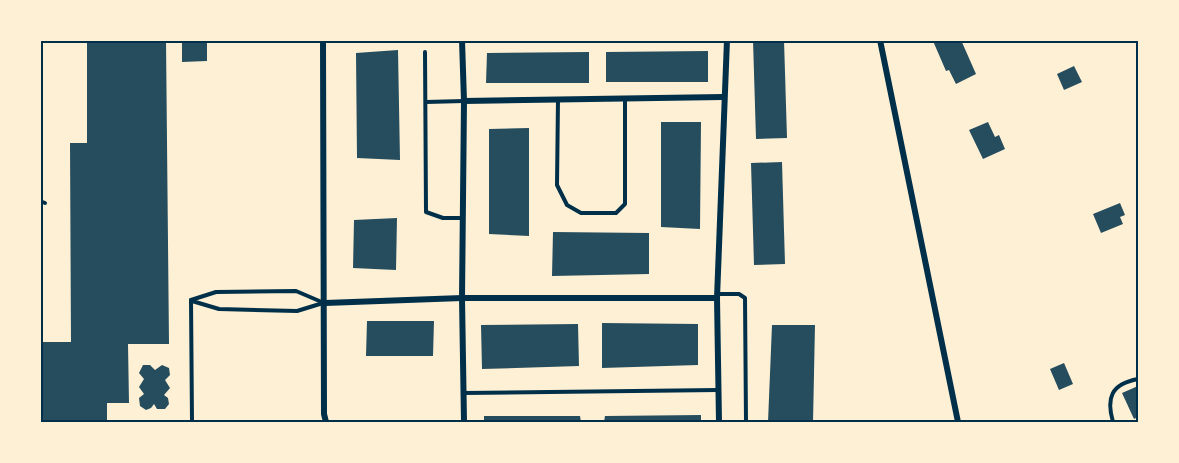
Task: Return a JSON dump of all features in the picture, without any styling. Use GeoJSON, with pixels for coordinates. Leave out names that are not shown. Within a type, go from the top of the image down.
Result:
{"type":"FeatureCollection","features":[{"type":"Feature","properties":{"kind":"street"},"geometry":{"type":"LineString","coordinates":[[323,40],[324,414],[326,423]]}},
{"type":"Feature","properties":{"kind":"street"},"geometry":{"type":"LineString","coordinates":[[462,40],[464,423]]}},
{"type":"Feature","properties":{"kind":"street"},"geometry":{"type":"LineString","coordinates":[[719,423],[717,296],[727,40]]}},
{"type":"Feature","properties":{"kind":"street"},"geometry":{"type":"LineString","coordinates":[[880,40],[958,423]]}},
{"type":"Feature","properties":{"kind":"street"},"geometry":{"type":"LineString","coordinates":[[464,101],[723,97]]}},
{"type":"Feature","properties":{"kind":"street"},"geometry":{"type":"LineString","coordinates":[[325,303],[462,298],[717,296]]}},
{"type":"Feature","properties":{"kind":"lane"},"geometry":{"type":"LineString","coordinates":[[425,52],[426,212],[435,217],[463,218]]}},
{"type":"Feature","properties":{"kind":"lane"},"geometry":{"type":"LineString","coordinates":[[558,99],[558,185],[567,205],[581,213],[616,213],[625,204],[625,99]]}},
{"type":"Feature","properties":{"kind":"lane"},"geometry":{"type":"LineString","coordinates":[[426,102],[464,101]]}},
{"type":"Feature","properties":{"kind":"lane"},"geometry":{"type":"LineString","coordinates":[[40,201],[45,204],[40,206]]}},
{"type":"Feature","properties":{"kind":"lane"},"geometry":{"type":"LineString","coordinates":[[191,300],[216,292],[296,291],[325,303]]}},
{"type":"Feature","properties":{"kind":"lane"},"geometry":{"type":"LineString","coordinates":[[717,296],[740,294],[745,298],[746,423]]}},
{"type":"Feature","properties":{"kind":"lane"},"geometry":{"type":"LineString","coordinates":[[191,300],[219,309],[297,311],[325,303]]}},
{"type":"Feature","properties":{"kind":"lane"},"geometry":{"type":"LineString","coordinates":[[191,300],[192,423]]}},
{"type":"Feature","properties":{"kind":"lane"},"geometry":{"type":"LineString","coordinates":[[1113,423],[1108,406],[1111,396],[1117,389],[1138,380]]}},
{"type":"Feature","properties":{"kind":"lane"},"geometry":{"type":"LineString","coordinates":[[464,393],[718,390]]}},
{"type":"Feature","properties":{"kind":"building"},"geometry":{"type":"Polygon","coordinates":[[[87,40],[166,40],[169,344],[128,344],[129,403],[107,403],[107,422],[40,422],[40,342],[71,342],[70,143],[87,143],[87,40]]]}},
{"type":"Feature","properties":{"kind":"building"},"geometry":{"type":"Polygon","coordinates":[[[182,40],[207,40],[207,61],[182,62],[182,40]]]}},
{"type":"Feature","properties":{"kind":"building"},"geometry":{"type":"Polygon","coordinates":[[[753,40],[784,40],[787,138],[756,139],[753,40]]]}},
{"type":"Feature","properties":{"kind":"building"},"geometry":{"type":"Polygon","coordinates":[[[961,40],[976,74],[956,84],[949,70],[946,71],[933,41],[961,40]]]}},
{"type":"Feature","properties":{"kind":"building"},"geometry":{"type":"Polygon","coordinates":[[[398,50],[400,160],[357,158],[356,53],[398,50]]]}},
{"type":"Feature","properties":{"kind":"building"},"geometry":{"type":"Polygon","coordinates":[[[708,51],[708,82],[606,82],[606,52],[708,51]]]}},
{"type":"Feature","properties":{"kind":"building"},"geometry":{"type":"Polygon","coordinates":[[[589,52],[589,83],[486,83],[487,53],[589,52]]]}},
{"type":"Feature","properties":{"kind":"building"},"geometry":{"type":"Polygon","coordinates":[[[1074,66],[1082,82],[1064,90],[1057,74],[1074,66]]]}},
{"type":"Feature","properties":{"kind":"building"},"geometry":{"type":"Polygon","coordinates":[[[661,122],[701,122],[700,229],[661,227],[661,122]]]}},
{"type":"Feature","properties":{"kind":"building"},"geometry":{"type":"Polygon","coordinates":[[[988,122],[995,137],[999,135],[1005,149],[983,159],[969,130],[988,122]]]}},
{"type":"Feature","properties":{"kind":"building"},"geometry":{"type":"Polygon","coordinates":[[[529,128],[529,236],[489,234],[489,129],[529,128]]]}},
{"type":"Feature","properties":{"kind":"building"},"geometry":{"type":"Polygon","coordinates":[[[782,162],[785,264],[754,265],[751,163],[782,162]]]}},
{"type":"Feature","properties":{"kind":"building"},"geometry":{"type":"Polygon","coordinates":[[[1120,203],[1125,215],[1120,217],[1123,224],[1101,233],[1093,214],[1120,203]]]}},
{"type":"Feature","properties":{"kind":"building"},"geometry":{"type":"Polygon","coordinates":[[[397,218],[396,270],[353,268],[354,220],[397,218]]]}},
{"type":"Feature","properties":{"kind":"building"},"geometry":{"type":"Polygon","coordinates":[[[553,232],[649,233],[649,274],[552,276],[553,232]]]}},
{"type":"Feature","properties":{"kind":"building"},"geometry":{"type":"Polygon","coordinates":[[[367,321],[434,321],[433,356],[366,356],[367,321]]]}},
{"type":"Feature","properties":{"kind":"building"},"geometry":{"type":"Polygon","coordinates":[[[602,323],[698,324],[698,365],[602,368],[602,323]]]}},
{"type":"Feature","properties":{"kind":"building"},"geometry":{"type":"Polygon","coordinates":[[[578,324],[579,366],[482,369],[481,325],[578,324]]]}},
{"type":"Feature","properties":{"kind":"building"},"geometry":{"type":"Polygon","coordinates":[[[772,325],[815,325],[813,422],[768,422],[772,325]]]}},
{"type":"Feature","properties":{"kind":"building"},"geometry":{"type":"Polygon","coordinates":[[[1064,363],[1073,384],[1059,390],[1050,369],[1064,363]]]}},
{"type":"Feature","properties":{"kind":"building"},"geometry":{"type":"Polygon","coordinates":[[[143,365],[150,365],[155,370],[162,365],[169,368],[170,375],[165,380],[170,388],[164,395],[168,398],[169,404],[165,409],[157,409],[154,404],[146,410],[140,406],[139,398],[144,394],[139,387],[144,379],[139,373],[143,365]]]}},
{"type":"Feature","properties":{"kind":"building"},"geometry":{"type":"Polygon","coordinates":[[[1138,386],[1138,417],[1134,419],[1122,393],[1138,386]]]}},
{"type":"Feature","properties":{"kind":"building"},"geometry":{"type":"Polygon","coordinates":[[[701,415],[701,422],[604,422],[605,416],[701,415]]]}},
{"type":"Feature","properties":{"kind":"building"},"geometry":{"type":"Polygon","coordinates":[[[484,416],[580,416],[581,422],[484,422],[484,416]]]}}]}
